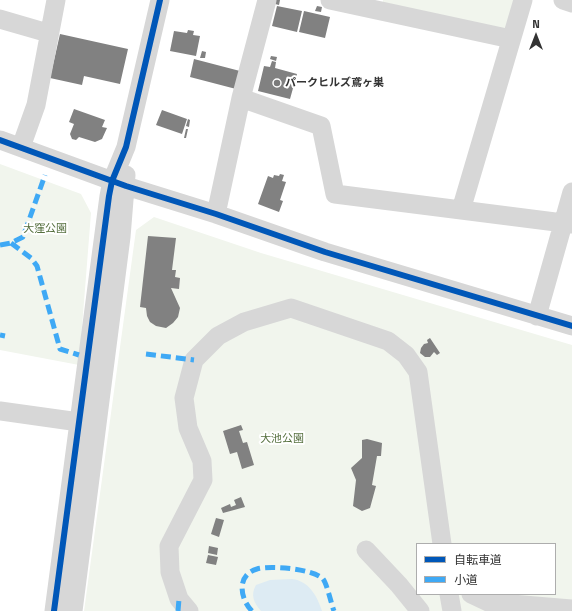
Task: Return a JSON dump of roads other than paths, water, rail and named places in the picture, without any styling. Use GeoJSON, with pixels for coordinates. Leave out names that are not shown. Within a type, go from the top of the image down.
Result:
{"type":"FeatureCollection","features":[{"type":"Feature","properties":{"kind":"street"},"geometry":{"type":"LineString","coordinates":[[21,147],[36,105],[48,33],[56,0]]}},
{"type":"Feature","properties":{"kind":"street"},"geometry":{"type":"LineString","coordinates":[[54,611],[78,422],[119,184],[160,0]]}},
{"type":"Feature","properties":{"kind":"street"},"geometry":{"type":"LineString","coordinates":[[216,214],[241,98],[266,0]]}},
{"type":"Feature","properties":{"kind":"street"},"geometry":{"type":"LineString","coordinates":[[330,0],[511,39]]}},
{"type":"Feature","properties":{"kind":"street"},"geometry":{"type":"LineString","coordinates":[[461,210],[523,0]]}},
{"type":"Feature","properties":{"kind":"street"},"geometry":{"type":"LineString","coordinates":[[563,0],[572,3]]}},
{"type":"Feature","properties":{"kind":"street"},"geometry":{"type":"LineString","coordinates":[[0,19],[48,33]]}},
{"type":"Feature","properties":{"kind":"street"},"geometry":{"type":"LineString","coordinates":[[241,98],[322,126],[335,194],[568,223]]}},
{"type":"Feature","properties":{"kind":"street"},"geometry":{"type":"LineString","coordinates":[[0,140],[119,184],[216,214],[325,252],[572,326]]}},
{"type":"Feature","properties":{"kind":"street"},"geometry":{"type":"LineString","coordinates":[[73,611],[119,184]]}},
{"type":"Feature","properties":{"kind":"street"},"geometry":{"type":"LineString","coordinates":[[537,316],[568,223],[572,192]]}},
{"type":"Feature","properties":{"kind":"street"},"geometry":{"type":"LineString","coordinates":[[189,611],[179,599],[170,572],[169,546],[203,480],[202,461],[188,428],[184,398],[194,360],[218,336],[237,325],[291,308],[388,340],[406,355],[418,372],[442,543]]}},
{"type":"Feature","properties":{"kind":"street"},"geometry":{"type":"LineString","coordinates":[[0,411],[78,422]]}},
{"type":"Feature","properties":{"kind":"street"},"geometry":{"type":"LineString","coordinates":[[366,550],[399,585],[420,611]]}},
{"type":"Feature","properties":{"kind":"street"},"geometry":{"type":"LineString","coordinates":[[449,595],[452,611]]}},
{"type":"Feature","properties":{"kind":"street"},"geometry":{"type":"LineString","coordinates":[[473,595],[488,602],[572,609]]}},
{"type":"Feature","properties":{"kind":"place","name":"パークヒルズ鳶ヶ巣"},"geometry":{"type":"Point","coordinates":[277,83]}},
{"type":"Feature","properties":{"kind":"park label","name":"大窪公園"},"geometry":{"type":"Point","coordinates":[45,229]}},
{"type":"Feature","properties":{"kind":"park label","name":"大池公園"},"geometry":{"type":"Point","coordinates":[282,439]}}]}
